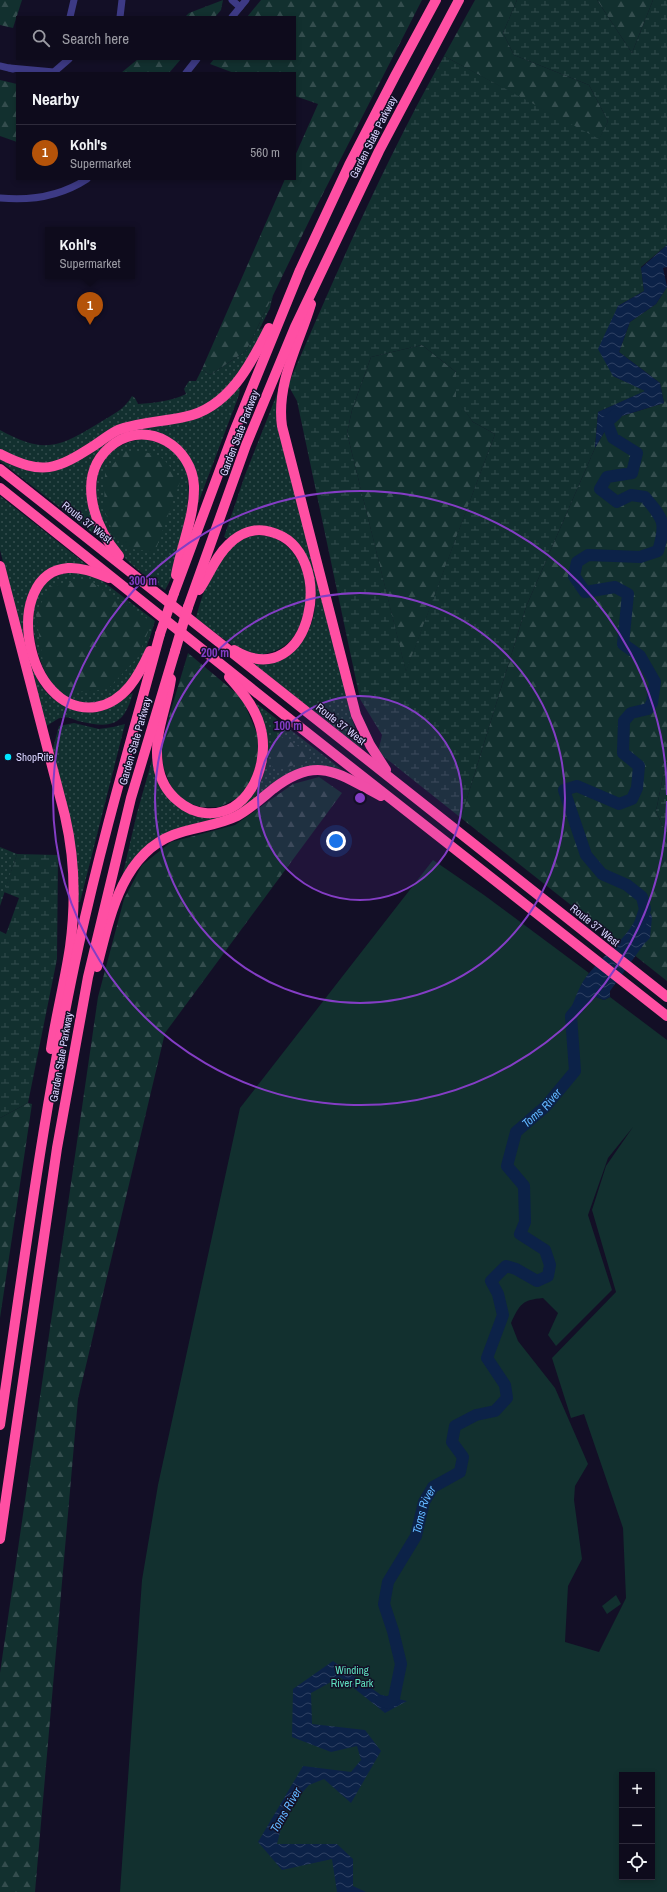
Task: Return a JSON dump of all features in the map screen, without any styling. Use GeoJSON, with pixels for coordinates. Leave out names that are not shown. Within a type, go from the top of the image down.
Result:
{"type":"FeatureCollection","features":[{"type":"Feature","properties":{"kind":"highway","name":"Garden State Parkway"},"geometry":{"type":"LineString","coordinates":[[0,1425],[33,1195],[49,1096],[84,922],[115,794],[160,634],[234,432],[300,270],[349,165],[436,0]]}},
{"type":"Feature","properties":{"kind":"highway","name":"Garden State Parkway"},"geometry":{"type":"LineString","coordinates":[[0,1539],[67,1088],[88,977],[110,884],[147,742],[188,607],[246,445],[295,326],[379,151],[459,0]]}},
{"type":"Feature","properties":{"kind":"highway"},"geometry":{"type":"LineString","coordinates":[[0,454],[36,468],[52,468],[70,461],[117,431],[132,426],[185,417],[207,409],[228,392],[247,368],[300,270]]}},
{"type":"Feature","properties":{"kind":"highway"},"geometry":{"type":"LineString","coordinates":[[318,280],[284,383],[281,403],[282,426],[356,715],[365,736],[380,762],[390,775],[411,793]]}},
{"type":"Feature","properties":{"kind":"highway"},"geometry":{"type":"LineString","coordinates":[[134,575],[107,542],[100,528],[92,505],[92,484],[99,461],[112,446],[129,437],[150,436],[166,440],[179,450],[189,464],[193,479],[194,492],[192,505],[177,568],[174,593]]}},
{"type":"Feature","properties":{"kind":"highway","name":"Route 37 West"},"geometry":{"type":"LineString","coordinates":[[0,469],[667,997]]}},
{"type":"Feature","properties":{"kind":"highway"},"geometry":{"type":"LineString","coordinates":[[0,488],[667,1016]]}},
{"type":"Feature","properties":{"kind":"highway"},"geometry":{"type":"LineString","coordinates":[[188,607],[218,556],[228,545],[244,534],[259,530],[274,532],[289,542],[298,552],[307,568],[311,585],[311,598],[303,630],[294,645],[282,654],[273,657],[251,657],[238,652],[208,634]]}},
{"type":"Feature","properties":{"kind":"highway"},"geometry":{"type":"LineString","coordinates":[[0,566],[65,816],[70,840],[74,880],[74,901],[70,942],[54,1028],[33,1195]]}},
{"type":"Feature","properties":{"kind":"highway"},"geometry":{"type":"LineString","coordinates":[[120,583],[91,571],[68,568],[51,574],[36,588],[31,598],[29,612],[31,648],[37,669],[51,691],[63,701],[80,707],[92,707],[110,702],[126,690],[138,676],[160,634]]}},
{"type":"Feature","properties":{"kind":"highway"},"geometry":{"type":"LineString","coordinates":[[175,651],[169,693],[158,735],[158,765],[165,786],[172,796],[185,807],[208,813],[223,811],[238,804],[247,796],[258,777],[263,752],[262,732],[255,712],[246,698],[226,674],[219,662]]}},
{"type":"Feature","properties":{"kind":"highway"},"geometry":{"type":"LineString","coordinates":[[67,1088],[112,910],[132,870],[150,848],[174,834],[235,817],[287,779],[307,770],[322,770],[340,775],[402,806]]}},
{"type":"Feature","properties":{"kind":"street"},"geometry":{"type":"LineString","coordinates":[[70,16],[74,0]]}},
{"type":"Feature","properties":{"kind":"street"},"geometry":{"type":"LineString","coordinates":[[120,16],[122,0]]}},
{"type":"Feature","properties":{"kind":"street"},"geometry":{"type":"LineString","coordinates":[[232,0],[240,7]]}},
{"type":"Feature","properties":{"kind":"street"},"geometry":{"type":"LineString","coordinates":[[233,16],[246,0]]}},
{"type":"Feature","properties":{"kind":"street"},"geometry":{"type":"LineString","coordinates":[[10,68],[54,72],[68,60]]}},
{"type":"Feature","properties":{"kind":"street"},"geometry":{"type":"LineString","coordinates":[[187,72],[196,60]]}},
{"type":"Feature","properties":{"kind":"street"},"geometry":{"type":"LineString","coordinates":[[0,66],[24,72]]}},
{"type":"Feature","properties":{"kind":"street"},"geometry":{"type":"LineString","coordinates":[[0,198],[23,200],[43,197],[66,189],[85,180]]}},
{"type":"Feature","properties":{"kind":"green space"},"geometry":{"type":"Polygon","coordinates":[[[0,0],[22,0],[13,28],[0,25],[0,0]]]}},
{"type":"Feature","properties":{"kind":"green space"},"geometry":{"type":"Polygon","coordinates":[[[223,0],[221,10],[216,16],[186,16],[189,13],[223,0]]]}},
{"type":"Feature","properties":{"kind":"green space"},"geometry":{"type":"Polygon","coordinates":[[[261,0],[422,0],[312,215],[246,351],[210,375],[202,369],[285,180],[296,180],[296,154],[318,104],[296,96],[296,72],[231,72],[210,64],[213,60],[296,60],[296,16],[248,16],[261,0]]]}},
{"type":"Feature","properties":{"kind":"green space"},"geometry":{"type":"Polygon","coordinates":[[[475,0],[517,0],[503,33],[514,55],[589,85],[608,121],[599,140],[444,56],[475,0]]]}},
{"type":"Feature","properties":{"kind":"green space"},"geometry":{"type":"Polygon","coordinates":[[[517,0],[597,0],[632,53],[653,0],[667,0],[667,245],[641,267],[644,291],[618,306],[613,376],[646,391],[598,412],[595,448],[526,607],[461,818],[378,752],[382,735],[360,699],[297,401],[288,385],[381,177],[444,56],[599,139],[608,121],[589,85],[514,55],[503,33],[517,0]],[[422,345],[371,357],[352,410],[347,433],[406,671],[495,434],[473,422],[456,399],[456,372],[422,345]]]}},
{"type":"Feature","properties":{"kind":"green space"},"geometry":{"type":"Polygon","coordinates":[[[597,0],[653,0],[632,53],[597,0]]]}},
{"type":"Feature","properties":{"kind":"green space"},"geometry":{"type":"Polygon","coordinates":[[[137,60],[180,60],[170,72],[122,72],[137,60]]]}},
{"type":"Feature","properties":{"kind":"green space"},"geometry":{"type":"Polygon","coordinates":[[[0,80],[16,84],[16,142],[0,136],[0,80]]]}},
{"type":"Feature","properties":{"kind":"green space"},"geometry":{"type":"Polygon","coordinates":[[[667,287],[667,757],[656,811],[667,836],[667,981],[461,818],[526,607],[595,448],[612,419],[664,403],[660,383],[619,352],[630,322],[656,304],[667,287]]]}},
{"type":"Feature","properties":{"kind":"green space"},"geometry":{"type":"Polygon","coordinates":[[[273,295],[270,308],[259,330],[267,326],[245,364],[226,389],[203,407],[190,412],[141,420],[127,424],[116,429],[71,458],[47,465],[34,464],[21,460],[0,450],[0,430],[28,443],[51,445],[61,443],[72,438],[109,417],[126,405],[132,396],[138,404],[163,401],[186,394],[184,389],[189,381],[196,381],[202,369],[210,375],[246,351],[273,295]]]}},
{"type":"Feature","properties":{"kind":"green space"},"geometry":{"type":"Polygon","coordinates":[[[422,345],[456,372],[456,398],[473,422],[495,434],[406,672],[347,433],[352,410],[371,357],[422,345]]]}},
{"type":"Feature","properties":{"kind":"green space"},"geometry":{"type":"Polygon","coordinates":[[[238,387],[240,388],[239,395],[197,506],[194,468],[156,433],[103,450],[89,508],[99,538],[0,461],[0,458],[54,471],[72,464],[116,436],[131,430],[186,421],[238,387]]]}},
{"type":"Feature","properties":{"kind":"green space"},"geometry":{"type":"Polygon","coordinates":[[[279,389],[277,403],[351,716],[362,749],[250,661],[290,654],[301,643],[309,629],[314,613],[316,597],[314,580],[302,551],[287,535],[278,529],[265,527],[228,539],[224,537],[245,475],[279,389]]]}},
{"type":"Feature","properties":{"kind":"green space"},"geometry":{"type":"Polygon","coordinates":[[[143,439],[161,444],[174,452],[183,462],[187,474],[189,488],[185,519],[176,563],[165,590],[127,560],[122,554],[106,529],[98,514],[97,508],[96,484],[98,473],[107,456],[122,445],[143,439]]]}},
{"type":"Feature","properties":{"kind":"green space"},"geometry":{"type":"Polygon","coordinates":[[[125,451],[145,452],[158,456],[169,465],[180,482],[155,552],[132,549],[115,538],[104,509],[105,473],[125,451]]]}},
{"type":"Feature","properties":{"kind":"green space"},"geometry":{"type":"Polygon","coordinates":[[[0,496],[87,565],[65,564],[50,569],[38,579],[26,600],[25,608],[33,667],[38,680],[43,689],[58,702],[67,707],[86,712],[96,712],[107,709],[133,693],[125,713],[114,723],[89,723],[62,717],[46,726],[0,550],[0,496]]]}},
{"type":"Feature","properties":{"kind":"green space"},"geometry":{"type":"Polygon","coordinates":[[[256,535],[277,539],[292,551],[302,569],[306,590],[305,611],[298,630],[286,645],[268,653],[259,655],[251,654],[234,646],[196,618],[209,580],[223,556],[243,539],[256,535]]]}},
{"type":"Feature","properties":{"kind":"green space"},"geometry":{"type":"Polygon","coordinates":[[[75,571],[97,577],[155,621],[147,646],[131,680],[123,689],[113,696],[92,703],[70,699],[57,691],[46,673],[41,661],[34,634],[34,606],[38,594],[48,581],[59,575],[75,571]]]}},
{"type":"Feature","properties":{"kind":"green space"},"geometry":{"type":"Polygon","coordinates":[[[87,579],[152,622],[138,657],[108,689],[65,694],[44,669],[36,614],[49,587],[87,579]]]}},
{"type":"Feature","properties":{"kind":"green space"},"geometry":{"type":"Polygon","coordinates":[[[188,653],[242,698],[258,736],[258,758],[251,782],[238,798],[219,807],[201,807],[185,802],[172,789],[164,769],[161,748],[188,653]]]}},
{"type":"Feature","properties":{"kind":"green space"},"geometry":{"type":"Polygon","coordinates":[[[256,703],[345,772],[317,766],[234,814],[174,831],[123,873],[137,813],[152,760],[154,760],[155,769],[197,815],[251,796],[262,778],[264,725],[256,703]]]}},
{"type":"Feature","properties":{"kind":"green space"},"geometry":{"type":"Polygon","coordinates":[[[74,723],[99,729],[125,724],[80,902],[78,902],[76,849],[52,752],[59,726],[74,723]]]}},
{"type":"Feature","properties":{"kind":"green space"},"geometry":{"type":"Polygon","coordinates":[[[274,733],[309,752],[310,758],[307,761],[278,770],[272,767],[273,758],[270,750],[274,733]]]}},
{"type":"Feature","properties":{"kind":"green space"},"geometry":{"type":"Polygon","coordinates":[[[667,757],[667,836],[656,811],[667,757]]]}},
{"type":"Feature","properties":{"kind":"green space"},"geometry":{"type":"Polygon","coordinates":[[[319,777],[342,793],[165,1033],[78,1399],[35,1892],[0,1892],[0,1673],[98,997],[124,899],[142,865],[171,842],[235,825],[293,784],[319,777]]]}},
{"type":"Feature","properties":{"kind":"green space"},"geometry":{"type":"Polygon","coordinates":[[[0,847],[17,854],[0,906],[0,847]]]}},
{"type":"Feature","properties":{"kind":"green space"},"geometry":{"type":"Polygon","coordinates":[[[17,854],[58,855],[57,959],[28,1103],[0,1118],[0,931],[6,934],[19,898],[4,892],[17,854]]]}},
{"type":"Feature","properties":{"kind":"green space","name":"Winding River Park"},"geometry":{"type":"Polygon","coordinates":[[[433,860],[484,895],[589,973],[581,986],[574,1019],[594,996],[604,1000],[610,997],[667,1040],[667,1892],[120,1892],[142,1580],[158,1485],[240,1108],[433,860]],[[633,1127],[608,1158],[588,1215],[612,1290],[556,1346],[548,1335],[558,1313],[543,1298],[530,1300],[522,1304],[511,1323],[518,1341],[555,1388],[588,1464],[575,1486],[574,1500],[582,1559],[568,1586],[565,1642],[599,1652],[626,1598],[623,1528],[584,1414],[571,1418],[552,1358],[616,1292],[592,1210],[606,1166],[633,1127]]]}},
{"type":"Feature","properties":{"kind":"green space"},"geometry":{"type":"Polygon","coordinates":[[[28,1103],[32,1104],[0,1318],[0,1118],[28,1103]]]}},
{"type":"Feature","properties":{"kind":"green space"},"geometry":{"type":"Polygon","coordinates":[[[616,1595],[621,1604],[607,1614],[602,1606],[616,1595]]]}},
{"type":"Feature","properties":{"kind":"water"},"geometry":{"type":"Polygon","coordinates":[[[667,245],[667,267],[663,268],[667,287],[656,304],[630,322],[619,352],[660,383],[664,403],[612,419],[595,448],[598,412],[645,391],[613,376],[598,349],[618,306],[644,291],[641,268],[667,245]]]}},
{"type":"Feature","properties":{"kind":"water"},"geometry":{"type":"Polygon","coordinates":[[[648,908],[652,917],[650,938],[610,991],[610,997],[604,1000],[594,996],[573,1019],[569,1013],[586,976],[625,936],[640,910],[648,908]]]}},
{"type":"Feature","properties":{"kind":"water"},"geometry":{"type":"Polygon","coordinates":[[[333,1661],[381,1695],[407,1701],[385,1713],[340,1677],[311,1693],[312,1724],[365,1730],[381,1751],[351,1803],[324,1779],[309,1785],[285,1812],[277,1844],[337,1844],[353,1859],[353,1886],[366,1892],[337,1892],[332,1859],[282,1870],[258,1842],[303,1766],[351,1772],[361,1760],[357,1746],[331,1752],[292,1737],[293,1689],[333,1661]]]}},
{"type":"Feature","properties":{"kind":"waterway","name":"Toms River"},"geometry":{"type":"LineString","coordinates":[[616,414],[607,422],[613,438],[637,453],[632,473],[607,477],[600,489],[617,502],[631,495],[645,497],[662,521],[663,527],[661,541],[658,551],[640,557],[588,555],[577,562],[574,576],[585,592],[615,587],[628,594],[623,644],[640,656],[655,682],[652,703],[648,709],[631,713],[624,721],[623,753],[639,766],[637,788],[632,799],[619,804],[577,786],[564,790],[586,855],[602,874],[627,885],[642,897],[645,909],[640,924]]}},
{"type":"Feature","properties":{"kind":"waterway","name":"Toms River"},"geometry":{"type":"LineString","coordinates":[[381,1701],[389,1703],[394,1698],[401,1664],[393,1631],[384,1604],[388,1582],[416,1536],[424,1502],[433,1487],[460,1472],[463,1457],[452,1442],[455,1426],[476,1415],[495,1411],[507,1398],[505,1385],[487,1358],[503,1315],[498,1294],[491,1281],[506,1266],[516,1269],[537,1281],[548,1276],[550,1265],[545,1250],[520,1234],[525,1222],[524,1186],[507,1166],[516,1132],[546,1106],[575,1071],[571,1016],[581,1004]]}},
{"type":"Feature","properties":{"kind":"place","name":"Kohl's"},"geometry":{"type":"Point","coordinates":[90,325]}},
{"type":"Feature","properties":{"kind":"place","name":"ShopRite"},"geometry":{"type":"Point","coordinates":[8,757]}}]}
